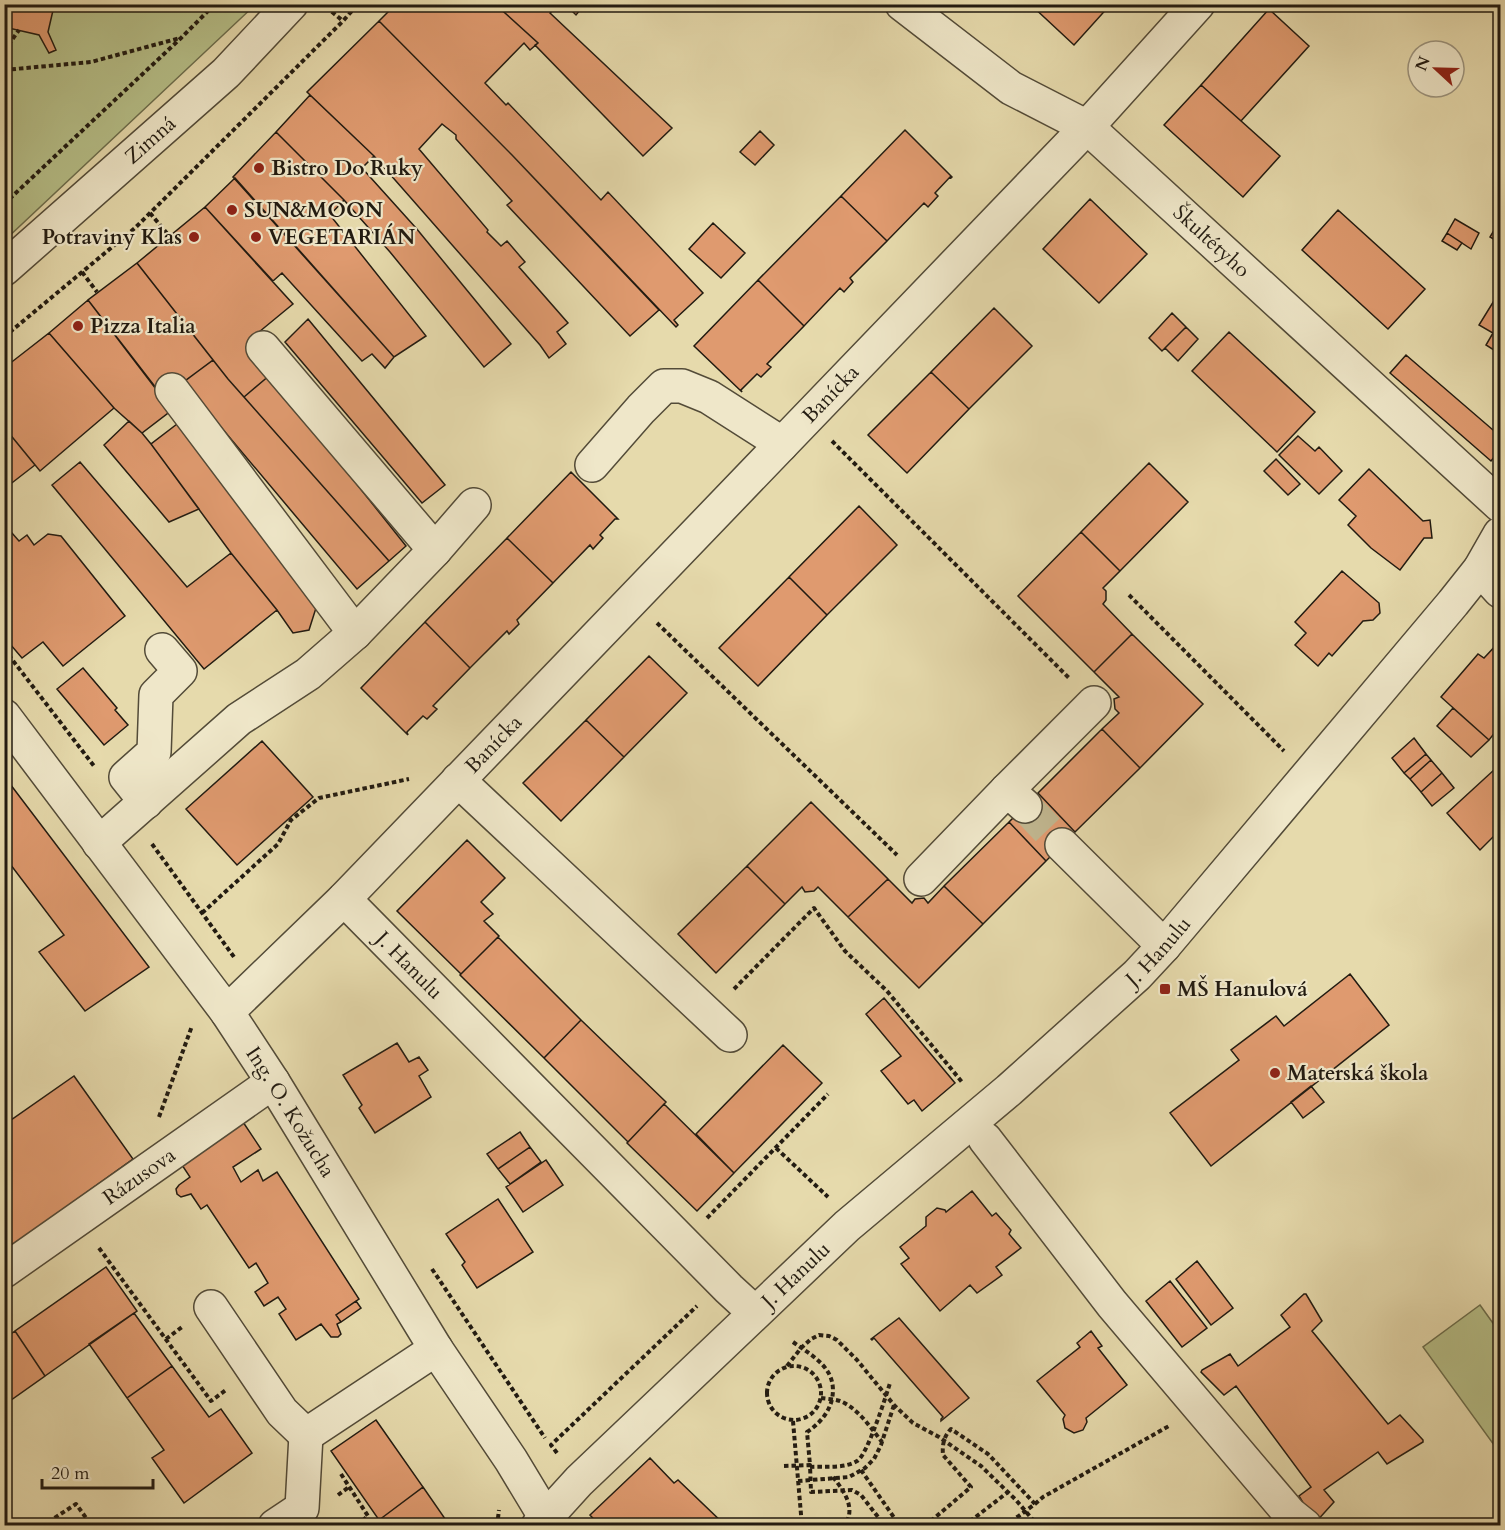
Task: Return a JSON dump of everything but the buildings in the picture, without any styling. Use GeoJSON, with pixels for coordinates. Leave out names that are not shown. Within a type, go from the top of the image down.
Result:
{"type":"FeatureCollection","features":[{"type":"Feature","properties":{"kind":"street","name":"Zimná"},"geometry":{"type":"LineString","coordinates":[[4,269],[226,73],[291,4]]}},
{"type":"Feature","properties":{"kind":"street","name":"Škultétyho"},"geometry":{"type":"LineString","coordinates":[[902,4],[1011,88],[1088,127],[1500,505]]}},
{"type":"Feature","properties":{"kind":"street","name":"Banícka"},"geometry":{"type":"LineString","coordinates":[[227,1012],[344,899],[1088,127],[1198,4]]}},
{"type":"Feature","properties":{"kind":"street"},"geometry":{"type":"LineString","coordinates":[[263,348],[435,550]]}},
{"type":"Feature","properties":{"kind":"street"},"geometry":{"type":"LineString","coordinates":[[592,465],[664,386],[682,386],[709,397],[781,445]]}},
{"type":"Feature","properties":{"kind":"street"},"geometry":{"type":"LineString","coordinates":[[172,390],[355,633]]}},
{"type":"Feature","properties":{"kind":"street"},"geometry":{"type":"LineString","coordinates":[[99,843],[239,719],[308,674],[355,633],[435,550],[474,505]]}},
{"type":"Feature","properties":{"kind":"street","name":"J. Hanulu"},"geometry":{"type":"LineString","coordinates":[[546,1523],[579,1481],[847,1226],[1009,1090],[1137,975],[1490,580],[1500,534]]}},
{"type":"Feature","properties":{"kind":"street"},"geometry":{"type":"LineString","coordinates":[[146,802],[126,777],[154,752],[156,695],[180,671],[162,650]]}},
{"type":"Feature","properties":{"kind":"street"},"geometry":{"type":"LineString","coordinates":[[921,879],[1016,798],[1094,703]]}},
{"type":"Feature","properties":{"kind":"street","name":"Ing. O. Kožucha"},"geometry":{"type":"LineString","coordinates":[[4,716],[227,1012],[273,1082],[436,1349],[511,1460],[546,1523]]}},
{"type":"Feature","properties":{"kind":"street","name":"Banícka"},"geometry":{"type":"LineString","coordinates":[[458,780],[719,1025]]}},
{"type":"Feature","properties":{"kind":"street"},"geometry":{"type":"LineString","coordinates":[[1062,845],[1164,946]]}},
{"type":"Feature","properties":{"kind":"street","name":"J. Hanulu"},"geometry":{"type":"LineString","coordinates":[[344,899],[755,1313]]}},
{"type":"Feature","properties":{"kind":"street","name":"Rázusova"},"geometry":{"type":"LineString","coordinates":[[4,1271],[273,1082]]}},
{"type":"Feature","properties":{"kind":"street"},"geometry":{"type":"LineString","coordinates":[[985,1139],[1112,1304],[1290,1514],[1305,1526]]}},
{"type":"Feature","properties":{"kind":"street"},"geometry":{"type":"LineString","coordinates":[[211,1307],[282,1412],[306,1436],[302,1508],[275,1526]]}},
{"type":"Feature","properties":{"kind":"street"},"geometry":{"type":"LineString","coordinates":[[306,1436],[436,1349]]}},
{"type":"Feature","properties":{"kind":"path"},"geometry":{"type":"LineString","coordinates":[[6,202],[181,38],[214,4]]}},
{"type":"Feature","properties":{"kind":"path"},"geometry":{"type":"LineString","coordinates":[[323,4],[343,21]]}},
{"type":"Feature","properties":{"kind":"path"},"geometry":{"type":"LineString","coordinates":[[4,337],[135,228],[358,4]]}},
{"type":"Feature","properties":{"kind":"path"},"geometry":{"type":"LineString","coordinates":[[4,51],[19,30]]}},
{"type":"Feature","properties":{"kind":"path"},"geometry":{"type":"LineString","coordinates":[[4,70],[91,62],[181,38]]}},
{"type":"Feature","properties":{"kind":"path"},"geometry":{"type":"LineString","coordinates":[[4,103],[6,202]]}},
{"type":"Feature","properties":{"kind":"path"},"geometry":{"type":"LineString","coordinates":[[150,213],[170,237]]}},
{"type":"Feature","properties":{"kind":"path"},"geometry":{"type":"LineString","coordinates":[[82,272],[98,292]]}},
{"type":"Feature","properties":{"kind":"path"},"geometry":{"type":"LineString","coordinates":[[808,417],[1094,703]]}},
{"type":"Feature","properties":{"kind":"path"},"geometry":{"type":"LineString","coordinates":[[1129,595],[1287,754]]}},
{"type":"Feature","properties":{"kind":"path"},"geometry":{"type":"LineString","coordinates":[[633,599],[921,879]]}},
{"type":"Feature","properties":{"kind":"path"},"geometry":{"type":"LineString","coordinates":[[202,913],[278,844],[291,820],[319,798],[417,777]]}},
{"type":"Feature","properties":{"kind":"path"},"geometry":{"type":"LineString","coordinates":[[719,1025],[814,908],[845,951],[887,991],[969,1090]]}},
{"type":"Feature","properties":{"kind":"path"},"geometry":{"type":"LineString","coordinates":[[706,1219],[828,1094]]}},
{"type":"Feature","properties":{"kind":"path"},"geometry":{"type":"LineString","coordinates":[[776,1148],[834,1203]]}},
{"type":"Feature","properties":{"kind":"path"},"geometry":{"type":"LineString","coordinates":[[78,1219],[211,1401],[254,1370]]}},
{"type":"Feature","properties":{"kind":"path"},"geometry":{"type":"LineString","coordinates":[[579,1481],[551,1445],[706,1297],[729,1289]]}},
{"type":"Feature","properties":{"kind":"path"},"geometry":{"type":"LineString","coordinates":[[787,1366],[800,1366],[812,1371],[819,1380],[822,1390],[821,1402],[815,1412],[806,1418],[793,1421],[781,1417],[771,1408],[767,1396],[769,1383],[776,1373],[787,1366],[811,1339],[819,1335],[837,1340],[894,1405],[913,1423],[981,1466],[1038,1526]]}},
{"type":"Feature","properties":{"kind":"path"},"geometry":{"type":"LineString","coordinates":[[793,1342],[813,1356],[828,1371],[834,1386],[831,1406],[824,1417],[807,1432],[811,1492],[852,1490],[861,1495],[885,1526]]}},
{"type":"Feature","properties":{"kind":"path"},"geometry":{"type":"LineString","coordinates":[[784,1466],[856,1463],[861,1459],[891,1383]]}},
{"type":"Feature","properties":{"kind":"path"},"geometry":{"type":"LineString","coordinates":[[821,1398],[841,1401],[857,1412],[882,1442]]}},
{"type":"Feature","properties":{"kind":"path"},"geometry":{"type":"LineString","coordinates":[[798,1481],[849,1477],[861,1470],[874,1459],[894,1405]]}},
{"type":"Feature","properties":{"kind":"path"},"geometry":{"type":"LineString","coordinates":[[1005,1526],[1043,1497],[1200,1408]]}},
{"type":"Feature","properties":{"kind":"path"},"geometry":{"type":"LineString","coordinates":[[793,1421],[802,1526]]}},
{"type":"Feature","properties":{"kind":"path"},"geometry":{"type":"LineString","coordinates":[[928,1525],[971,1487],[943,1455],[943,1440],[951,1429],[988,1454],[1035,1504]]}},
{"type":"Feature","properties":{"kind":"path"},"geometry":{"type":"LineString","coordinates":[[338,1469],[368,1516],[356,1526]]}},
{"type":"Feature","properties":{"kind":"path"},"geometry":{"type":"LineString","coordinates":[[861,1470],[900,1526]]}},
{"type":"Feature","properties":{"kind":"path"},"geometry":{"type":"LineString","coordinates":[[833,1478],[848,1499],[849,1511],[844,1526]]}},
{"type":"Feature","properties":{"kind":"path"},"geometry":{"type":"LineString","coordinates":[[964,1526],[1008,1492]]}},
{"type":"Feature","properties":{"kind":"path"},"geometry":{"type":"LineString","coordinates":[[42,1526],[76,1504],[92,1526]]}},
{"type":"Feature","properties":{"kind":"path"},"geometry":{"type":"LineString","coordinates":[[801,1519],[809,1526]]}},
{"type":"Feature","properties":{"kind":"green space"},"geometry":{"type":"Polygon","coordinates":[[[5,5],[255,5],[5,240],[5,5]]]}},
{"type":"Feature","properties":{"kind":"green space"},"geometry":{"type":"Polygon","coordinates":[[[1480,1305],[1500,1333],[1500,1440],[1494,1445],[1423,1347],[1480,1305]]]}},
{"type":"Feature","properties":{"kind":"tunnel"},"geometry":{"type":"LineString","coordinates":[[1025,806],[1062,845]]}},
{"type":"Feature","properties":{"kind":"place","name":"Bistro Do Ruky"},"geometry":{"type":"Point","coordinates":[259,168]}},
{"type":"Feature","properties":{"kind":"place","name":"SUN&MOON"},"geometry":{"type":"Point","coordinates":[232,210]}},
{"type":"Feature","properties":{"kind":"place","name":"Potraviny Klas"},"geometry":{"type":"Point","coordinates":[194,237]}},
{"type":"Feature","properties":{"kind":"place","name":"VEGETARIÁN"},"geometry":{"type":"Point","coordinates":[256,237]}},
{"type":"Feature","properties":{"kind":"place","name":"Pizza Italia"},"geometry":{"type":"Point","coordinates":[78,326]}},
{"type":"Feature","properties":{"kind":"place","name":"MŠ Hanulová"},"geometry":{"type":"Point","coordinates":[1165,989]}},
{"type":"Feature","properties":{"kind":"place","name":"Materská škola"},"geometry":{"type":"Point","coordinates":[1275,1073]}}]}
